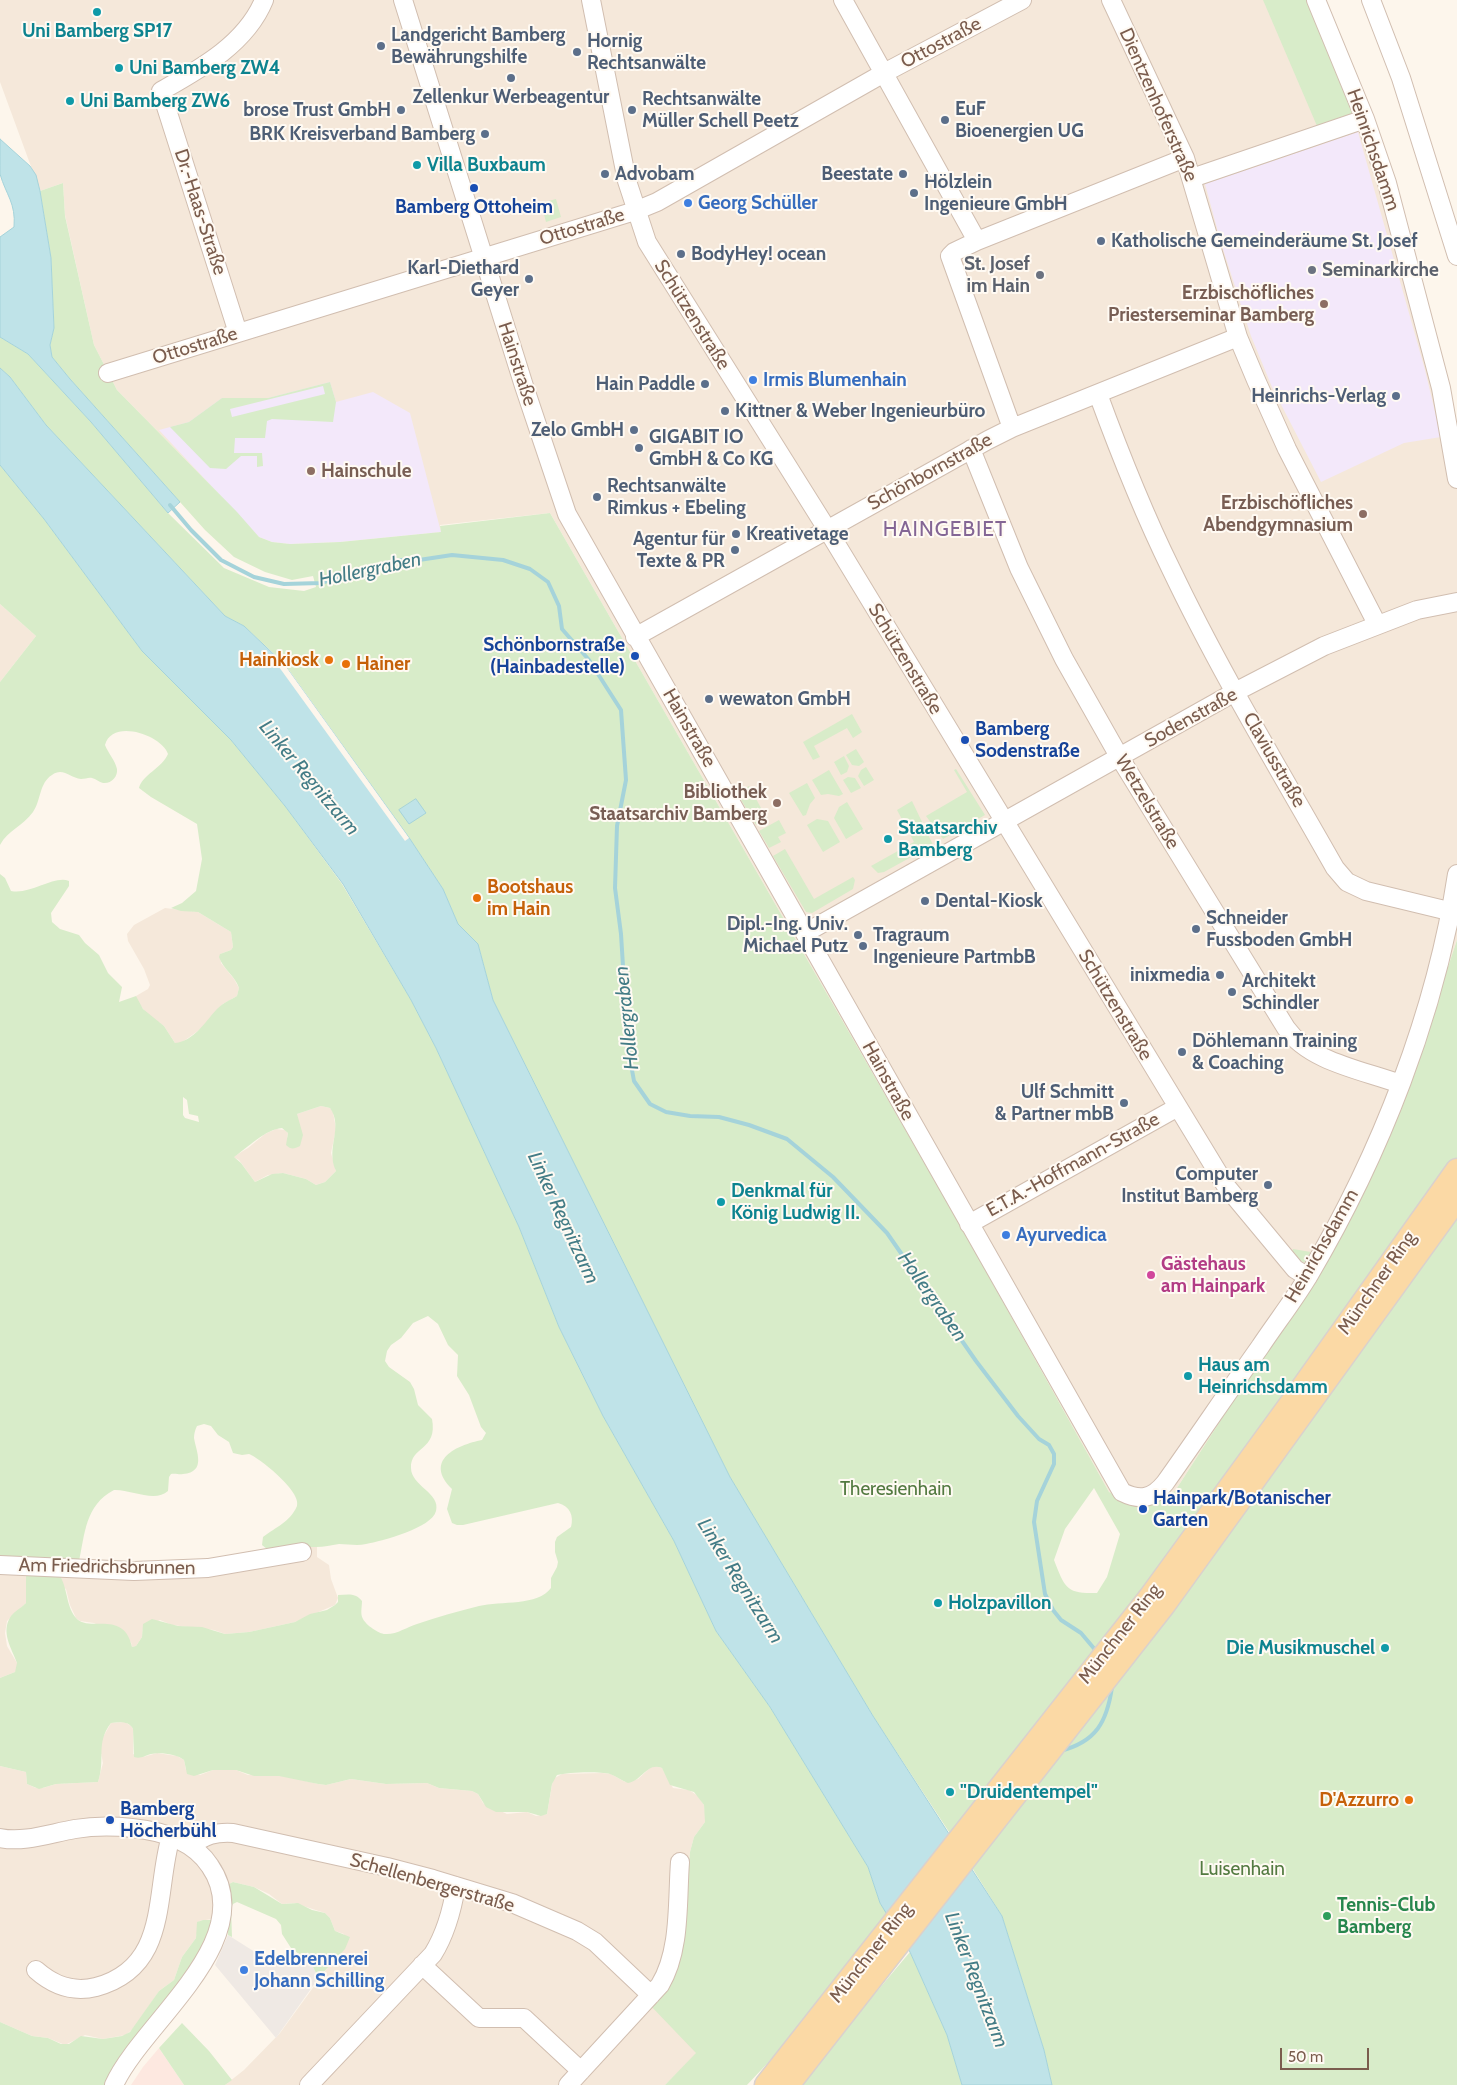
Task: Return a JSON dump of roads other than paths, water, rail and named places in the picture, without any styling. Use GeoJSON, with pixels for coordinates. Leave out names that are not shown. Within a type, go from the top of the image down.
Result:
{"type":"FeatureCollection","features":[{"type":"Feature","properties":{"kind":"main road","name":"Münchner Ring"},"geometry":{"type":"LineString","coordinates":[[1157,1601],[1297,1395],[1457,1170]]}},
{"type":"Feature","properties":{"kind":"main road","name":"Münchner Ring"},"geometry":{"type":"LineString","coordinates":[[788,2085],[876,1960],[1157,1601],[1457,1199]]}},
{"type":"Feature","properties":{"kind":"main road","name":"Münchner Ring"},"geometry":{"type":"LineString","coordinates":[[766,2085],[876,1960]]}},
{"type":"Feature","properties":{"kind":"street","name":"Dr.-Haas-Straße"},"geometry":{"type":"LineString","coordinates":[[238,333],[161,91],[196,71],[234,41],[256,17],[264,0]]}},
{"type":"Feature","properties":{"kind":"street","name":"Hainstraße"},"geometry":{"type":"LineString","coordinates":[[404,0],[562,502],[572,523],[1090,1439]]}},
{"type":"Feature","properties":{"kind":"street","name":"Schützenstraße"},"geometry":{"type":"LineString","coordinates":[[591,0],[625,175],[647,242],[826,529],[1237,1201],[1296,1268],[1308,1277]]}},
{"type":"Feature","properties":{"kind":"street"},"geometry":{"type":"LineString","coordinates":[[843,0],[977,241]]}},
{"type":"Feature","properties":{"kind":"street","name":"Ottostraße"},"geometry":{"type":"LineString","coordinates":[[108,374],[657,202],[884,73],[1022,0]]}},
{"type":"Feature","properties":{"kind":"street","name":"Dientzenhoferstraße"},"geometry":{"type":"LineString","coordinates":[[1111,0],[1185,158],[1238,337],[1256,380],[1287,448],[1377,624]]}},
{"type":"Feature","properties":{"kind":"street","name":"Heinrichsdamm"},"geometry":{"type":"LineString","coordinates":[[1316,0],[1365,119],[1387,182],[1440,382],[1457,479]]}},
{"type":"Feature","properties":{"kind":"street"},"geometry":{"type":"LineString","coordinates":[[1371,0],[1401,78],[1457,256]]}},
{"type":"Feature","properties":{"kind":"street"},"geometry":{"type":"LineString","coordinates":[[1192,178],[1365,119]]}},
{"type":"Feature","properties":{"kind":"street"},"geometry":{"type":"LineString","coordinates":[[1012,428],[950,256],[954,252],[977,241],[1185,158]]}},
{"type":"Feature","properties":{"kind":"street","name":"Schönbornstraße"},"geometry":{"type":"LineString","coordinates":[[635,637],[971,448],[1012,428],[1238,337]]}},
{"type":"Feature","properties":{"kind":"street","name":"Claviusstraße"},"geometry":{"type":"LineString","coordinates":[[1098,394],[1131,483],[1195,617],[1235,692],[1342,876],[1347,882],[1366,891],[1454,912]]}},
{"type":"Feature","properties":{"kind":"street","name":"Wetzelstraße"},"geometry":{"type":"LineString","coordinates":[[971,448],[1019,568],[1038,610],[1078,686],[1120,758],[1292,1037],[1309,1051],[1320,1056],[1400,1084]]}},
{"type":"Feature","properties":{"kind":"street","name":"Sodenstraße"},"geometry":{"type":"LineString","coordinates":[[805,933],[1235,692],[1324,646],[1417,610],[1457,602]]}},
{"type":"Feature","properties":{"kind":"street","name":"Heinrichsdamm"},"geometry":{"type":"LineString","coordinates":[[1090,1439],[1122,1492],[1139,1498],[1154,1495],[1165,1483],[1308,1277],[1370,1160],[1400,1084],[1424,1015],[1454,912],[1457,874]]}},
{"type":"Feature","properties":{"kind":"street","name":"E.T.A.-Hoffmann-Straße"},"geometry":{"type":"LineString","coordinates":[[969,1224],[1178,1107]]}},
{"type":"Feature","properties":{"kind":"street","name":"Am Friedrichsbrunnen"},"geometry":{"type":"LineString","coordinates":[[0,1566],[134,1571],[208,1568],[302,1552]]}},
{"type":"Feature","properties":{"kind":"street"},"geometry":{"type":"LineString","coordinates":[[0,1838],[21,1839],[73,1829],[112,1826],[156,1832],[171,1836],[191,1846],[203,1856],[212,1869],[220,1888],[222,1907],[220,1926],[213,1946],[181,1996],[134,2051],[114,2085]]}},
{"type":"Feature","properties":{"kind":"street","name":"Schellenbergerstraße"},"geometry":{"type":"LineString","coordinates":[[191,1846],[209,1834],[218,1832],[233,1833],[387,1867],[512,1903],[577,1931],[595,1942],[651,1995]]}},
{"type":"Feature","properties":{"kind":"street"},"geometry":{"type":"LineString","coordinates":[[36,1970],[52,1983],[64,1988],[79,1990],[116,1980],[134,1965],[145,1952],[156,1926],[165,1856],[171,1836]]}},
{"type":"Feature","properties":{"kind":"street"},"geometry":{"type":"LineString","coordinates":[[568,2085],[651,1995],[665,1977],[671,1962],[680,1862]]}},
{"type":"Feature","properties":{"kind":"street"},"geometry":{"type":"LineString","coordinates":[[308,2085],[433,1954],[442,1938],[453,1904],[456,1886]]}},
{"type":"Feature","properties":{"kind":"street"},"geometry":{"type":"LineString","coordinates":[[422,1965],[479,2018],[524,2018],[581,2071]]}},
{"type":"Feature","properties":{"kind":"water"},"geometry":{"type":"Polygon","coordinates":[[[0,139],[30,166],[36,175],[40,191],[51,258],[54,328],[50,345],[52,357],[180,502],[168,513],[91,422],[28,354],[0,337],[0,237],[14,227],[14,212],[0,174],[0,139]]]}},
{"type":"Feature","properties":{"kind":"water","name":"Linker Regnitzarm"},"geometry":{"type":"Polygon","coordinates":[[[0,368],[10,377],[46,425],[225,616],[244,626],[284,664],[410,839],[443,889],[458,924],[478,944],[493,1000],[730,1477],[873,1716],[1002,1916],[1044,2050],[1052,2085],[962,2085],[947,2035],[910,1952],[880,1903],[868,1867],[770,1707],[716,1631],[674,1541],[603,1416],[559,1327],[519,1227],[436,1048],[411,1000],[343,884],[285,806],[231,740],[142,651],[44,519],[0,465],[0,368]]]}},
{"type":"Feature","properties":{"kind":"water"},"geometry":{"type":"Polygon","coordinates":[[[416,799],[426,813],[409,824],[399,810],[416,799]]]}},
{"type":"Feature","properties":{"kind":"waterway","name":"Hollergraben"},"geometry":{"type":"LineString","coordinates":[[170,505],[191,530],[221,560],[254,577],[284,584],[321,583],[401,560],[419,560],[452,555],[503,560],[530,569],[548,582],[559,606],[562,629],[589,660],[621,710],[626,780],[617,826],[615,888],[621,934],[627,1031],[634,1081],[650,1104],[666,1112],[690,1116],[719,1117],[749,1125],[787,1139],[833,1177],[887,1233],[976,1361],[1018,1416],[1039,1439],[1049,1445],[1054,1454],[1054,1464],[1037,1501],[1034,1522],[1045,1594],[1053,1610],[1061,1620],[1081,1633],[1097,1652]]}},
{"type":"Feature","properties":{"kind":"waterway","name":"Hollergraben"},"geometry":{"type":"LineString","coordinates":[[1060,1751],[1083,1742],[1098,1729],[1107,1710],[1112,1687]]}},
{"type":"Feature","properties":{"kind":"place","name":"Uni Bamberg SP17"},"geometry":{"type":"Point","coordinates":[97,12]}},
{"type":"Feature","properties":{"kind":"place","name":"Landgericht Bamberg Bewährungshilfe"},"geometry":{"type":"Point","coordinates":[381,46]}},
{"type":"Feature","properties":{"kind":"place","name":"Hornig Rechtsanwälte"},"geometry":{"type":"Point","coordinates":[577,52]}},
{"type":"Feature","properties":{"kind":"place","name":"Uni Bamberg ZW4"},"geometry":{"type":"Point","coordinates":[119,68]}},
{"type":"Feature","properties":{"kind":"place","name":"Zellenkur Werbeagentur"},"geometry":{"type":"Point","coordinates":[511,78]}},
{"type":"Feature","properties":{"kind":"place","name":"Uni Bamberg ZW6"},"geometry":{"type":"Point","coordinates":[70,101]}},
{"type":"Feature","properties":{"kind":"place","name":"brose Trust GmbH"},"geometry":{"type":"Point","coordinates":[401,110]}},
{"type":"Feature","properties":{"kind":"place","name":"Rechtsanwälte Müller Schell Peetz"},"geometry":{"type":"Point","coordinates":[632,110]}},
{"type":"Feature","properties":{"kind":"place","name":"EuF Bioenergien UG"},"geometry":{"type":"Point","coordinates":[945,120]}},
{"type":"Feature","properties":{"kind":"place","name":"BRK Kreisverband Bamberg"},"geometry":{"type":"Point","coordinates":[485,134]}},
{"type":"Feature","properties":{"kind":"place","name":"Villa Buxbaum"},"geometry":{"type":"Point","coordinates":[417,165]}},
{"type":"Feature","properties":{"kind":"place","name":"Advobam"},"geometry":{"type":"Point","coordinates":[605,174]}},
{"type":"Feature","properties":{"kind":"place","name":"Beestate"},"geometry":{"type":"Point","coordinates":[903,174]}},
{"type":"Feature","properties":{"kind":"place","name":"Bamberg Ottoheim"},"geometry":{"type":"Point","coordinates":[474,188]}},
{"type":"Feature","properties":{"kind":"place","name":"Hölzlein Ingenieure GmbH"},"geometry":{"type":"Point","coordinates":[914,193]}},
{"type":"Feature","properties":{"kind":"place","name":"Georg Schüller"},"geometry":{"type":"Point","coordinates":[688,203]}},
{"type":"Feature","properties":{"kind":"place","name":"Katholische Gemeinderäume St. Josef"},"geometry":{"type":"Point","coordinates":[1101,241]}},
{"type":"Feature","properties":{"kind":"place","name":"BodyHey! ocean"},"geometry":{"type":"Point","coordinates":[681,254]}},
{"type":"Feature","properties":{"kind":"place","name":"Seminarkirche"},"geometry":{"type":"Point","coordinates":[1312,270]}},
{"type":"Feature","properties":{"kind":"place","name":"St. Josef im Hain"},"geometry":{"type":"Point","coordinates":[1040,275]}},
{"type":"Feature","properties":{"kind":"place","name":"Karl-Diethard Geyer"},"geometry":{"type":"Point","coordinates":[529,279]}},
{"type":"Feature","properties":{"kind":"place","name":"Erzbischöfliches Priesterseminar Bamberg"},"geometry":{"type":"Point","coordinates":[1324,304]}},
{"type":"Feature","properties":{"kind":"place","name":"Irmis Blumenhain"},"geometry":{"type":"Point","coordinates":[753,380]}},
{"type":"Feature","properties":{"kind":"place","name":"Hain Paddle"},"geometry":{"type":"Point","coordinates":[705,384]}},
{"type":"Feature","properties":{"kind":"place","name":"Heinrichs-Verlag"},"geometry":{"type":"Point","coordinates":[1396,396]}},
{"type":"Feature","properties":{"kind":"place","name":"Kittner & Weber Ingenieurbüro"},"geometry":{"type":"Point","coordinates":[725,411]}},
{"type":"Feature","properties":{"kind":"place","name":"Zelo GmbH"},"geometry":{"type":"Point","coordinates":[634,430]}},
{"type":"Feature","properties":{"kind":"place","name":"GIGABIT IO GmbH & Co KG"},"geometry":{"type":"Point","coordinates":[639,448]}},
{"type":"Feature","properties":{"kind":"place","name":"Hainschule"},"geometry":{"type":"Point","coordinates":[311,471]}},
{"type":"Feature","properties":{"kind":"place","name":"Rechtsanwälte Rimkus + Ebeling"},"geometry":{"type":"Point","coordinates":[597,497]}},
{"type":"Feature","properties":{"kind":"place","name":"Erzbischöfliches Abendgymnasium"},"geometry":{"type":"Point","coordinates":[1363,514]}},
{"type":"Feature","properties":{"kind":"place","name":"Kreativetage"},"geometry":{"type":"Point","coordinates":[736,534]}},
{"type":"Feature","properties":{"kind":"place","name":"Agentur für Texte & PR"},"geometry":{"type":"Point","coordinates":[735,550]}},
{"type":"Feature","properties":{"kind":"place","name":"Schönbornstraße (Hainbadestelle)"},"geometry":{"type":"Point","coordinates":[635,656]}},
{"type":"Feature","properties":{"kind":"place","name":"Hainkiosk"},"geometry":{"type":"Point","coordinates":[329,660]}},
{"type":"Feature","properties":{"kind":"place","name":"Hainer"},"geometry":{"type":"Point","coordinates":[346,664]}},
{"type":"Feature","properties":{"kind":"place","name":"wewaton GmbH"},"geometry":{"type":"Point","coordinates":[709,699]}},
{"type":"Feature","properties":{"kind":"place","name":"Bamberg Sodenstraße"},"geometry":{"type":"Point","coordinates":[965,740]}},
{"type":"Feature","properties":{"kind":"place","name":"Bibliothek Staatsarchiv Bamberg"},"geometry":{"type":"Point","coordinates":[777,803]}},
{"type":"Feature","properties":{"kind":"place","name":"Staatsarchiv Bamberg"},"geometry":{"type":"Point","coordinates":[888,839]}},
{"type":"Feature","properties":{"kind":"place","name":"Bootshaus im Hain"},"geometry":{"type":"Point","coordinates":[477,898]}},
{"type":"Feature","properties":{"kind":"place","name":"Dental-Kiosk"},"geometry":{"type":"Point","coordinates":[925,901]}},
{"type":"Feature","properties":{"kind":"place","name":"Schneider Fussboden GmbH"},"geometry":{"type":"Point","coordinates":[1196,929]}},
{"type":"Feature","properties":{"kind":"place","name":"Dipl.-Ing. Univ. Michael Putz"},"geometry":{"type":"Point","coordinates":[858,935]}},
{"type":"Feature","properties":{"kind":"place","name":"Tragraum Ingenieure PartmbB"},"geometry":{"type":"Point","coordinates":[863,946]}},
{"type":"Feature","properties":{"kind":"place","name":"inixmedia"},"geometry":{"type":"Point","coordinates":[1220,975]}},
{"type":"Feature","properties":{"kind":"place","name":"Architekt Schindler"},"geometry":{"type":"Point","coordinates":[1232,992]}},
{"type":"Feature","properties":{"kind":"place","name":"Döhlemann Training & Coaching"},"geometry":{"type":"Point","coordinates":[1182,1052]}},
{"type":"Feature","properties":{"kind":"place","name":"Ulf Schmitt & Partner mbB"},"geometry":{"type":"Point","coordinates":[1124,1103]}},
{"type":"Feature","properties":{"kind":"place","name":"Computer Institut Bamberg"},"geometry":{"type":"Point","coordinates":[1268,1185]}},
{"type":"Feature","properties":{"kind":"place","name":"Denkmal für König Ludwig II."},"geometry":{"type":"Point","coordinates":[721,1202]}},
{"type":"Feature","properties":{"kind":"place","name":"Ayurvedica"},"geometry":{"type":"Point","coordinates":[1006,1235]}},
{"type":"Feature","properties":{"kind":"place","name":"Gästehaus am Hainpark"},"geometry":{"type":"Point","coordinates":[1151,1275]}},
{"type":"Feature","properties":{"kind":"place","name":"Haus am Heinrichsdamm"},"geometry":{"type":"Point","coordinates":[1188,1376]}},
{"type":"Feature","properties":{"kind":"place","name":"Hainpark/Botanischer Garten"},"geometry":{"type":"Point","coordinates":[1143,1509]}},
{"type":"Feature","properties":{"kind":"place","name":"Holzpavillon"},"geometry":{"type":"Point","coordinates":[938,1603]}},
{"type":"Feature","properties":{"kind":"place","name":"Die Musikmuschel"},"geometry":{"type":"Point","coordinates":[1385,1648]}},
{"type":"Feature","properties":{"kind":"place","name":"\"Druidentempel\""},"geometry":{"type":"Point","coordinates":[950,1792]}},
{"type":"Feature","properties":{"kind":"place","name":"D'Azzurro"},"geometry":{"type":"Point","coordinates":[1409,1800]}},
{"type":"Feature","properties":{"kind":"place","name":"Bamberg Höcherbühl"},"geometry":{"type":"Point","coordinates":[110,1820]}},
{"type":"Feature","properties":{"kind":"place","name":"Tennis-Club Bamberg"},"geometry":{"type":"Point","coordinates":[1327,1916]}},
{"type":"Feature","properties":{"kind":"place","name":"Edelbrennerei Johann Schilling"},"geometry":{"type":"Point","coordinates":[244,1970]}},
{"type":"Feature","properties":{"kind":"district","name":"HAINGEBIET"},"geometry":{"type":"Point","coordinates":[945,530]}},
{"type":"Feature","properties":{"kind":"park label","name":"Theresienhain"},"geometry":{"type":"Point","coordinates":[896,1489]}},
{"type":"Feature","properties":{"kind":"park label","name":"Luisenhain"},"geometry":{"type":"Point","coordinates":[1242,1869]}}]}
